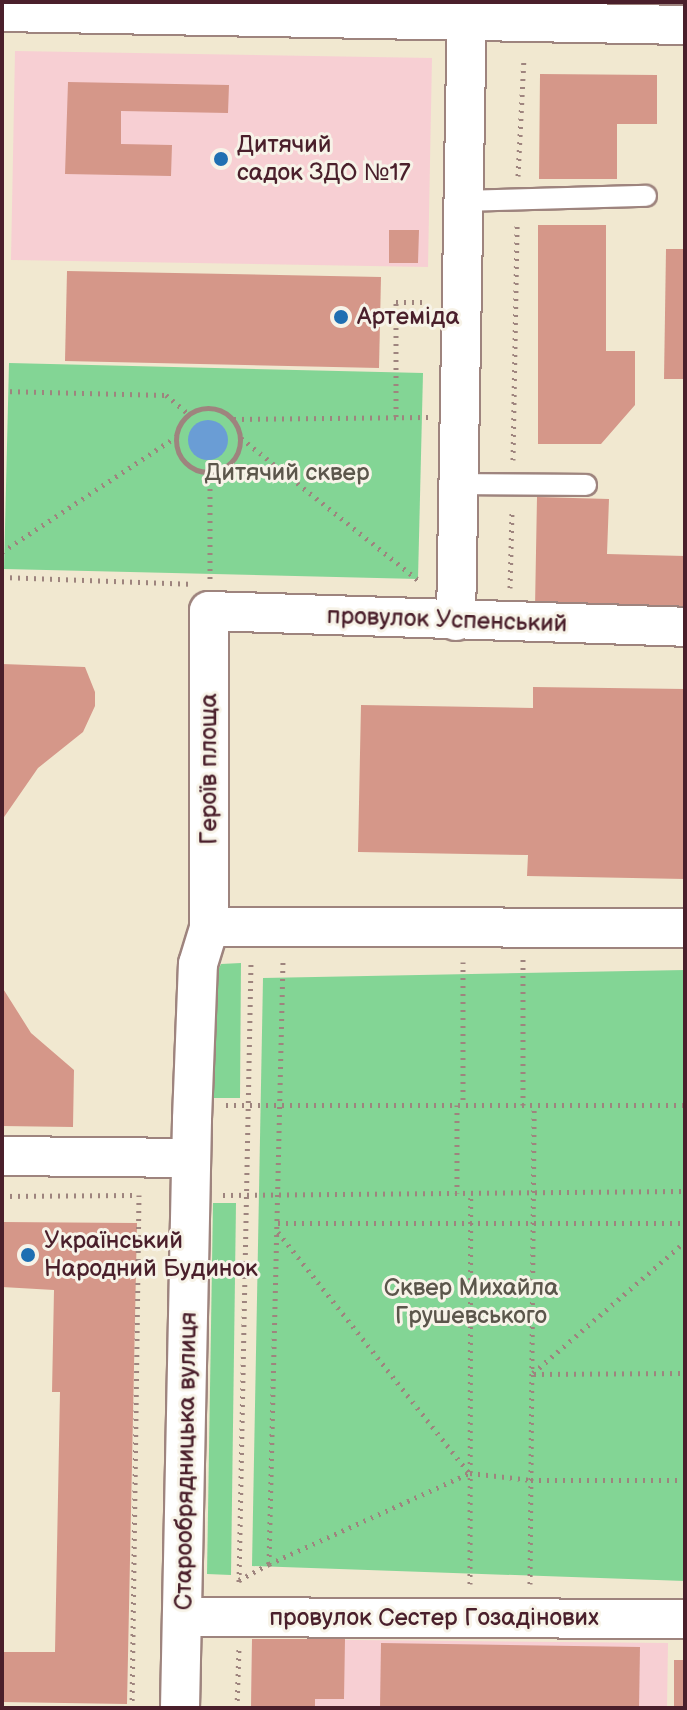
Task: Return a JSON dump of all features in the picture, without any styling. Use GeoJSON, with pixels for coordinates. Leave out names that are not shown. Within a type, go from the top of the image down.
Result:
{"type":"FeatureCollection","features":[{"type":"Feature","properties":{"kind":"street"},"geometry":{"type":"LineString","coordinates":[[2,12],[466,12],[685,25]]}},
{"type":"Feature","properties":{"kind":"street"},"geometry":{"type":"LineString","coordinates":[[456,621],[466,12]]}},
{"type":"Feature","properties":{"kind":"street","name":"провулок Успенський"},"geometry":{"type":"LineString","coordinates":[[209,611],[685,627]]}},
{"type":"Feature","properties":{"kind":"street","name":"Героїв площа"},"geometry":{"type":"LineString","coordinates":[[209,611],[209,927]]}},
{"type":"Feature","properties":{"kind":"street"},"geometry":{"type":"LineString","coordinates":[[209,927],[685,928]]}},
{"type":"Feature","properties":{"kind":"street","name":"Старообрядницька вулиця"},"geometry":{"type":"LineString","coordinates":[[180,1708],[190,1158],[198,964],[209,927]]}},
{"type":"Feature","properties":{"kind":"street"},"geometry":{"type":"LineString","coordinates":[[2,1156],[190,1158]]}},
{"type":"Feature","properties":{"kind":"street","name":"провулок Сестер Гозадінових"},"geometry":{"type":"LineString","coordinates":[[184,1617],[239,1598],[685,1619]]}},
{"type":"Feature","properties":{"kind":"lane"},"geometry":{"type":"LineString","coordinates":[[463,201],[646,196]]}},
{"type":"Feature","properties":{"kind":"lane"},"geometry":{"type":"LineString","coordinates":[[458,484],[586,485]]}},
{"type":"Feature","properties":{"kind":"path"},"geometry":{"type":"LineString","coordinates":[[510,595],[520,58],[535,58]]}},
{"type":"Feature","properties":{"kind":"path"},"geometry":{"type":"LineString","coordinates":[[396,417],[396,302],[436,303]]}},
{"type":"Feature","properties":{"kind":"path"},"geometry":{"type":"LineString","coordinates":[[2,391],[166,395],[189,414]]}},
{"type":"Feature","properties":{"kind":"path"},"geometry":{"type":"LineString","coordinates":[[189,414],[216,409],[233,419],[423,417]]}},
{"type":"Feature","properties":{"kind":"path"},"geometry":{"type":"LineString","coordinates":[[2,552],[176,437],[189,414]]}},
{"type":"Feature","properties":{"kind":"path"},"geometry":{"type":"LineString","coordinates":[[233,419],[241,438],[420,581]]}},
{"type":"Feature","properties":{"kind":"path"},"geometry":{"type":"LineString","coordinates":[[176,437],[182,458],[210,472]]}},
{"type":"Feature","properties":{"kind":"path"},"geometry":{"type":"LineString","coordinates":[[210,472],[235,458],[241,438]]}},
{"type":"Feature","properties":{"kind":"path"},"geometry":{"type":"LineString","coordinates":[[210,472],[210,559]]}},
{"type":"Feature","properties":{"kind":"path"},"geometry":{"type":"LineString","coordinates":[[237,1708],[252,928]]}},
{"type":"Feature","properties":{"kind":"path"},"geometry":{"type":"LineString","coordinates":[[269,1564],[283,951]]}},
{"type":"Feature","properties":{"kind":"path"},"geometry":{"type":"LineString","coordinates":[[457,1193],[463,953]]}},
{"type":"Feature","properties":{"kind":"path"},"geometry":{"type":"LineString","coordinates":[[523,954],[523,1105]]}},
{"type":"Feature","properties":{"kind":"path"},"geometry":{"type":"LineString","coordinates":[[192,1119],[213,1120],[213,1105],[685,1105]]}},
{"type":"Feature","properties":{"kind":"path"},"geometry":{"type":"LineString","coordinates":[[530,1587],[534,1105]]}},
{"type":"Feature","properties":{"kind":"path"},"geometry":{"type":"LineString","coordinates":[[213,1195],[685,1191]]}},
{"type":"Feature","properties":{"kind":"path"},"geometry":{"type":"LineString","coordinates":[[470,1585],[471,1193]]}},
{"type":"Feature","properties":{"kind":"path"},"geometry":{"type":"LineString","coordinates":[[2,1196],[139,1195],[132,1708]]}},
{"type":"Feature","properties":{"kind":"path"},"geometry":{"type":"LineString","coordinates":[[278,1223],[685,1223]]}},
{"type":"Feature","properties":{"kind":"path"},"geometry":{"type":"LineString","coordinates":[[278,1231],[470,1473]]}},
{"type":"Feature","properties":{"kind":"path"},"geometry":{"type":"LineString","coordinates":[[532,1374],[685,1242]]}},
{"type":"Feature","properties":{"kind":"path"},"geometry":{"type":"LineString","coordinates":[[532,1374],[685,1373]]}},
{"type":"Feature","properties":{"kind":"path"},"geometry":{"type":"LineString","coordinates":[[239,1598],[269,1564],[470,1473],[531,1480],[685,1480]]}},
{"type":"Feature","properties":{"kind":"shaded area","name":"Дитячий садок ЗДО №17"},"geometry":{"type":"Polygon","coordinates":[[[15,51],[432,58],[428,267],[11,260],[15,51]]]}},
{"type":"Feature","properties":{"kind":"shaded area"},"geometry":{"type":"Polygon","coordinates":[[[252,1639],[668,1643],[667,1708],[251,1708],[252,1639]]]}},
{"type":"Feature","properties":{"kind":"green space","name":"Дитячий сквер"},"geometry":{"type":"Polygon","coordinates":[[[9,363],[423,373],[418,579],[4,569],[9,363]]]}},
{"type":"Feature","properties":{"kind":"green space"},"geometry":{"type":"Polygon","coordinates":[[[241,963],[240,1098],[212,1098],[214,979],[221,964],[241,963]]]}},
{"type":"Feature","properties":{"kind":"green space","name":"Сквер Михайла Грушевського"},"geometry":{"type":"Polygon","coordinates":[[[685,970],[685,1581],[252,1566],[263,978],[685,970]]]}},
{"type":"Feature","properties":{"kind":"green space"},"geometry":{"type":"Polygon","coordinates":[[[213,1203],[236,1203],[231,1575],[207,1574],[213,1203]]]}},
{"type":"Feature","properties":{"kind":"water"},"geometry":{"type":"Polygon","coordinates":[[[208,420],[222,426],[228,440],[222,454],[208,460],[194,454],[188,440],[194,426],[208,420]]]}},
{"type":"Feature","properties":{"kind":"building"},"geometry":{"type":"Polygon","coordinates":[[[540,74],[657,75],[657,124],[617,124],[617,179],[539,179],[540,74]]]}},
{"type":"Feature","properties":{"kind":"building"},"geometry":{"type":"Polygon","coordinates":[[[68,82],[229,85],[228,113],[121,111],[121,144],[172,145],[171,176],[65,174],[68,82]]]}},
{"type":"Feature","properties":{"kind":"building"},"geometry":{"type":"Polygon","coordinates":[[[538,225],[606,225],[606,351],[635,351],[635,405],[601,444],[538,444],[538,225]]]}},
{"type":"Feature","properties":{"kind":"building"},"geometry":{"type":"Polygon","coordinates":[[[389,230],[419,230],[418,263],[389,263],[389,230]]]}},
{"type":"Feature","properties":{"kind":"building"},"geometry":{"type":"Polygon","coordinates":[[[666,249],[685,249],[685,379],[664,379],[666,249]]]}},
{"type":"Feature","properties":{"kind":"building"},"geometry":{"type":"Polygon","coordinates":[[[67,271],[381,277],[379,368],[65,361],[67,271]]]}},
{"type":"Feature","properties":{"kind":"building"},"geometry":{"type":"Polygon","coordinates":[[[537,497],[609,499],[607,554],[685,556],[685,611],[535,607],[537,497]]]}},
{"type":"Feature","properties":{"kind":"building"},"geometry":{"type":"Polygon","coordinates":[[[2,664],[85,667],[95,692],[95,706],[83,732],[38,768],[2,820],[2,664]]]}},
{"type":"Feature","properties":{"kind":"building"},"geometry":{"type":"Polygon","coordinates":[[[533,687],[685,689],[685,879],[527,876],[528,855],[358,852],[361,705],[533,708],[533,687]]]}},
{"type":"Feature","properties":{"kind":"building"},"geometry":{"type":"Polygon","coordinates":[[[2,987],[31,1033],[74,1070],[73,1127],[2,1126],[2,987]]]}},
{"type":"Feature","properties":{"kind":"building"},"geometry":{"type":"Polygon","coordinates":[[[2,1222],[137,1223],[127,1704],[2,1702],[2,1652],[55,1652],[60,1392],[52,1392],[54,1290],[2,1287],[2,1222]]]}},
{"type":"Feature","properties":{"kind":"building"},"geometry":{"type":"Polygon","coordinates":[[[252,1639],[345,1639],[344,1699],[315,1699],[315,1708],[251,1708],[252,1639]]]}},
{"type":"Feature","properties":{"kind":"building"},"geometry":{"type":"Polygon","coordinates":[[[381,1643],[640,1647],[639,1708],[380,1708],[381,1643]]]}},
{"type":"Feature","properties":{"kind":"building"},"geometry":{"type":"Polygon","coordinates":[[[674,1660],[685,1660],[685,1708],[674,1708],[674,1660]]]}},
{"type":"Feature","properties":{"kind":"place","name":"Дитячий садок ЗДО №17"},"geometry":{"type":"Point","coordinates":[221,159]}},
{"type":"Feature","properties":{"kind":"place","name":"Артеміда"},"geometry":{"type":"Point","coordinates":[341,317]}},
{"type":"Feature","properties":{"kind":"place","name":"Український Народний Будинок"},"geometry":{"type":"Point","coordinates":[28,1255]}}]}
